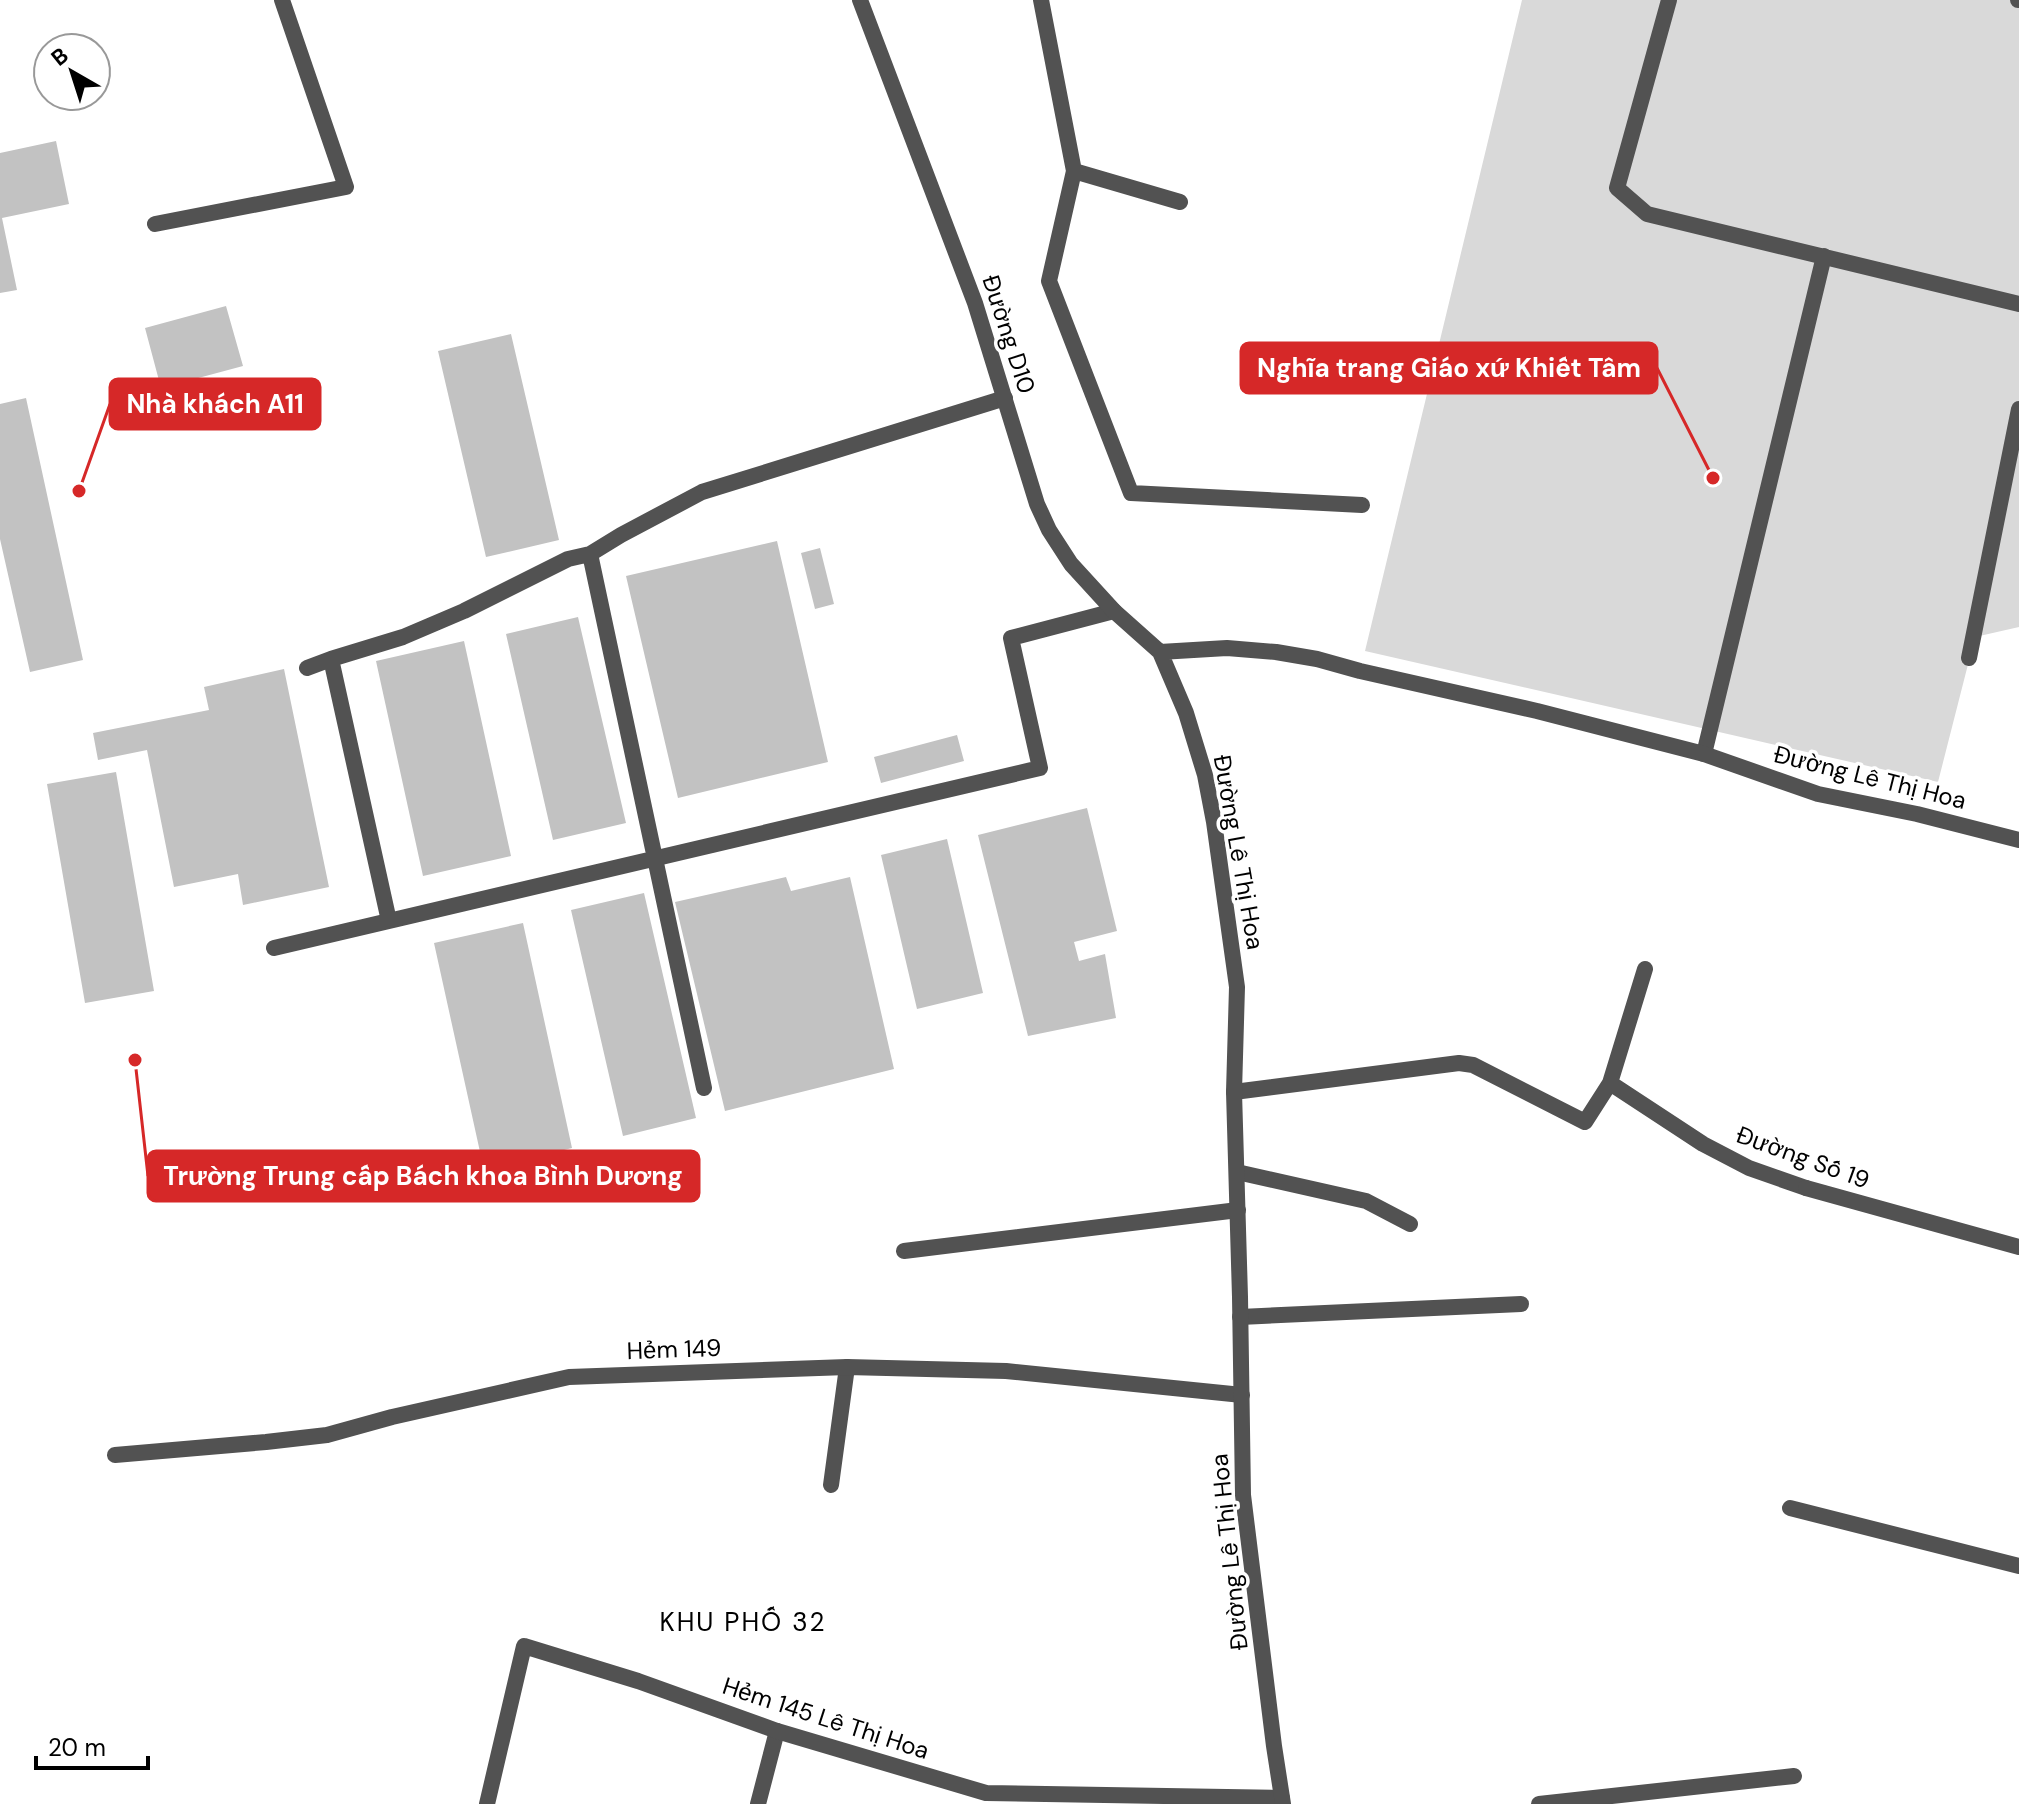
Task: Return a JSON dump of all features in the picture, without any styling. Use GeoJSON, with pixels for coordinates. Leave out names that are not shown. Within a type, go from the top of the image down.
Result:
{"type":"FeatureCollection","features":[{"type":"Feature","properties":{"kind":"street"},"geometry":{"type":"LineString","coordinates":[[155,224],[346,187],[282,0]]}},
{"type":"Feature","properties":{"kind":"street","name":"Đường D10"},"geometry":{"type":"LineString","coordinates":[[860,0],[975,303],[1037,504],[1071,564],[1114,611],[1160,652]]}},
{"type":"Feature","properties":{"kind":"street"},"geometry":{"type":"LineString","coordinates":[[1041,0],[1074,171],[1049,281],[1131,493],[1362,505]]}},
{"type":"Feature","properties":{"kind":"street"},"geometry":{"type":"LineString","coordinates":[[1669,0],[1617,188],[1647,214],[2019,304]]}},
{"type":"Feature","properties":{"kind":"street"},"geometry":{"type":"LineString","coordinates":[[1074,171],[1180,202]]}},
{"type":"Feature","properties":{"kind":"street"},"geometry":{"type":"LineString","coordinates":[[1704,754],[1824,256]]}},
{"type":"Feature","properties":{"kind":"street"},"geometry":{"type":"LineString","coordinates":[[307,668],[403,637],[464,611],[568,559],[590,554],[702,492],[1005,398]]}},
{"type":"Feature","properties":{"kind":"street"},"geometry":{"type":"LineString","coordinates":[[1969,658],[2019,409]]}},
{"type":"Feature","properties":{"kind":"street"},"geometry":{"type":"LineString","coordinates":[[590,554],[704,1088]]}},
{"type":"Feature","properties":{"kind":"street"},"geometry":{"type":"LineString","coordinates":[[274,948],[1040,768],[1011,638],[1114,611]]}},
{"type":"Feature","properties":{"kind":"street","name":"Đường Lê Thị Hoa"},"geometry":{"type":"LineString","coordinates":[[1283,1801],[1243,1495],[1234,1092],[1237,987],[1205,775],[1186,713],[1160,652],[1227,648],[1317,659],[1704,754],[1818,794],[1917,814],[2019,840]]}},
{"type":"Feature","properties":{"kind":"street"},"geometry":{"type":"LineString","coordinates":[[331,659],[389,921]]}},
{"type":"Feature","properties":{"kind":"street"},"geometry":{"type":"LineString","coordinates":[[1234,1092],[1459,1063],[1473,1065],[1585,1122],[1610,1083],[1645,969]]}},
{"type":"Feature","properties":{"kind":"street","name":"Đường Số 19"},"geometry":{"type":"LineString","coordinates":[[1610,1083],[1703,1144],[1749,1168],[1806,1188],[2019,1247]]}},
{"type":"Feature","properties":{"kind":"street"},"geometry":{"type":"LineString","coordinates":[[1237,1172],[1366,1201],[1410,1224]]}},
{"type":"Feature","properties":{"kind":"street"},"geometry":{"type":"LineString","coordinates":[[904,1251],[1238,1210]]}},
{"type":"Feature","properties":{"kind":"street"},"geometry":{"type":"LineString","coordinates":[[1240,1317],[1521,1304]]}},
{"type":"Feature","properties":{"kind":"street"},"geometry":{"type":"LineString","coordinates":[[831,1485],[847,1367]]}},
{"type":"Feature","properties":{"kind":"street","name":"Hẻm 149"},"geometry":{"type":"LineString","coordinates":[[115,1455],[327,1435],[569,1377],[847,1367],[1006,1371],[1242,1395]]}},
{"type":"Feature","properties":{"kind":"street"},"geometry":{"type":"LineString","coordinates":[[1790,1508],[2019,1566]]}},
{"type":"Feature","properties":{"kind":"street","name":"Hẻm 145 Lê Thị Hoa"},"geometry":{"type":"LineString","coordinates":[[487,1804],[524,1646],[638,1681],[777,1731],[1013,1799],[1283,1801]]}},
{"type":"Feature","properties":{"kind":"street"},"geometry":{"type":"LineString","coordinates":[[758,1804],[777,1731]]}},
{"type":"Feature","properties":{"kind":"street"},"geometry":{"type":"LineString","coordinates":[[1539,1804],[1794,1776]]}},
{"type":"Feature","properties":{"kind":"shaded area"},"geometry":{"type":"Polygon","coordinates":[[[1522,0],[2019,0],[2019,627],[1975,637],[1938,782],[1365,651],[1522,0]]]}},
{"type":"Feature","properties":{"kind":"building"},"geometry":{"type":"Polygon","coordinates":[[[56,141],[69,204],[2,218],[17,290],[0,293],[0,153],[56,141]]]}},
{"type":"Feature","properties":{"kind":"building"},"geometry":{"type":"Polygon","coordinates":[[[226,306],[243,366],[161,388],[145,328],[226,306]]]}},
{"type":"Feature","properties":{"kind":"building"},"geometry":{"type":"Polygon","coordinates":[[[511,334],[559,540],[486,557],[438,351],[511,334]]]}},
{"type":"Feature","properties":{"kind":"building"},"geometry":{"type":"Polygon","coordinates":[[[26,398],[83,660],[30,672],[0,539],[0,404],[26,398]]]}},
{"type":"Feature","properties":{"kind":"building"},"geometry":{"type":"Polygon","coordinates":[[[777,541],[828,762],[678,798],[626,576],[777,541]]]}},
{"type":"Feature","properties":{"kind":"building"},"geometry":{"type":"Polygon","coordinates":[[[820,548],[834,604],[815,609],[801,553],[820,548]]]}},
{"type":"Feature","properties":{"kind":"building"},"geometry":{"type":"Polygon","coordinates":[[[578,617],[626,823],[553,840],[506,634],[578,617]]]}},
{"type":"Feature","properties":{"kind":"building"},"geometry":{"type":"Polygon","coordinates":[[[464,641],[511,856],[423,876],[376,661],[464,641]]]}},
{"type":"Feature","properties":{"kind":"building"},"geometry":{"type":"Polygon","coordinates":[[[284,669],[329,887],[243,905],[238,874],[174,887],[147,750],[98,760],[93,733],[209,710],[204,687],[284,669]]]}},
{"type":"Feature","properties":{"kind":"building"},"geometry":{"type":"Polygon","coordinates":[[[957,735],[964,761],[881,783],[874,757],[957,735]]]}},
{"type":"Feature","properties":{"kind":"building"},"geometry":{"type":"Polygon","coordinates":[[[116,772],[154,991],[85,1003],[47,784],[116,772]]]}},
{"type":"Feature","properties":{"kind":"building"},"geometry":{"type":"Polygon","coordinates":[[[1087,808],[1117,931],[1074,942],[1079,961],[1105,954],[1116,1018],[1028,1036],[978,835],[1087,808]]]}},
{"type":"Feature","properties":{"kind":"building"},"geometry":{"type":"Polygon","coordinates":[[[947,839],[983,993],[917,1009],[881,855],[947,839]]]}},
{"type":"Feature","properties":{"kind":"building"},"geometry":{"type":"Polygon","coordinates":[[[786,877],[791,891],[850,877],[894,1069],[725,1111],[675,902],[786,877]]]}},
{"type":"Feature","properties":{"kind":"building"},"geometry":{"type":"Polygon","coordinates":[[[644,893],[696,1118],[623,1136],[571,910],[644,893]]]}},
{"type":"Feature","properties":{"kind":"building"},"geometry":{"type":"Polygon","coordinates":[[[523,923],[572,1148],[484,1170],[434,943],[523,923]]]}},
{"type":"Feature","properties":{"kind":"place","name":"Nghĩa trang Giáo xứ Khiết Tâm"},"geometry":{"type":"Point","coordinates":[1713,478]}},
{"type":"Feature","properties":{"kind":"place","name":"Nhà khách A11"},"geometry":{"type":"Point","coordinates":[79,491]}},
{"type":"Feature","properties":{"kind":"place","name":"Trường Trung cấp Bách khoa Bình Dương"},"geometry":{"type":"Point","coordinates":[135,1060]}},
{"type":"Feature","properties":{"kind":"district","name":"KHU PHỐ 32"},"geometry":{"type":"Point","coordinates":[743,1622]}}]}
